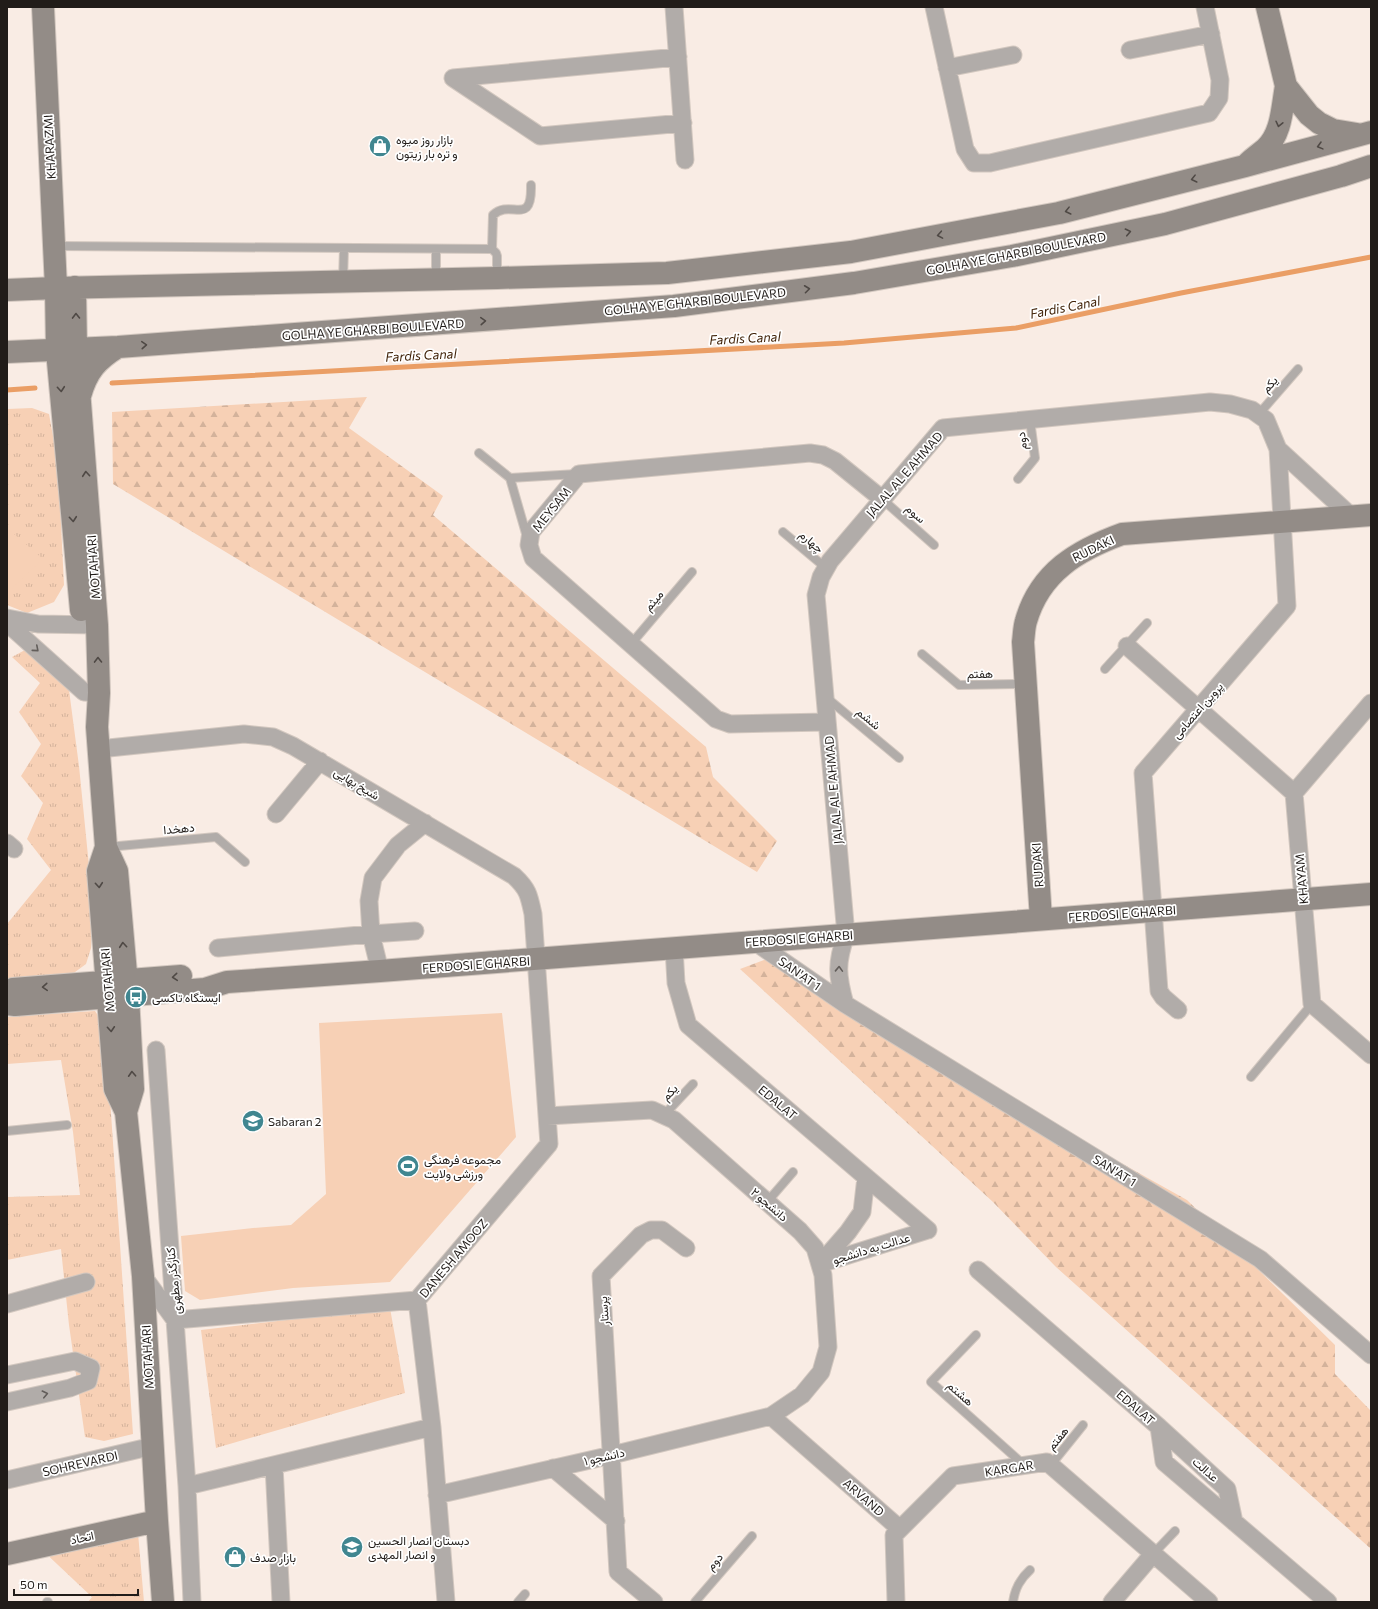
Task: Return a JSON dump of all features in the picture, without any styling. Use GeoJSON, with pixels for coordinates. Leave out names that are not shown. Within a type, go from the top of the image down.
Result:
{"type":"FeatureCollection","features":[{"type":"Feature","properties":{"kind":"main road","name":"KHARAZMI"},"geometry":{"type":"LineString","coordinates":[[43,7],[54,246],[66,287]]}},
{"type":"Feature","properties":{"kind":"main road"},"geometry":{"type":"LineString","coordinates":[[1267,7],[1286,86],[1309,115],[1319,123],[1333,130],[1348,134],[1367,133]]}},
{"type":"Feature","properties":{"kind":"main road"},"geometry":{"type":"LineString","coordinates":[[1245,166],[1256,154],[1264,149],[1276,134],[1286,86]]}},
{"type":"Feature","properties":{"kind":"main road"},"geometry":{"type":"LineString","coordinates":[[7,290],[66,287],[497,278],[667,272],[851,252],[1059,213],[1245,166],[1367,133]]}},
{"type":"Feature","properties":{"kind":"main road","name":"GOLHA YE GHARBI BOULEVARD"},"geometry":{"type":"LineString","coordinates":[[7,352],[118,347],[674,306],[854,283],[1012,256],[1165,224],[1341,176],[1371,166]]}},
{"type":"Feature","properties":{"kind":"main road","name":"MOTAHARI"},"geometry":{"type":"LineString","coordinates":[[66,287],[67,350],[80,399],[92,692],[99,749],[106,847],[117,871],[118,989],[133,1089],[126,1112],[143,1276],[163,1602]]}},
{"type":"Feature","properties":{"kind":"main road"},"geometry":{"type":"LineString","coordinates":[[80,399],[84,383],[92,368],[104,356],[118,347]]}},
{"type":"Feature","properties":{"kind":"main road"},"geometry":{"type":"LineString","coordinates":[[67,350],[89,624]]}},
{"type":"Feature","properties":{"kind":"main road","name":"RUDAKI"},"geometry":{"type":"LineString","coordinates":[[1041,919],[1023,642],[1026,621],[1035,599],[1046,583],[1059,568],[1071,558],[1096,544],[1122,534],[1361,516]]}},
{"type":"Feature","properties":{"kind":"main road","name":"FERDOSI E GHARBI"},"geometry":{"type":"LineString","coordinates":[[7,992],[13,989],[205,989],[227,982],[1371,894]]}},
{"type":"Feature","properties":{"kind":"main road","name":"FERDOSI E GHARBI"},"geometry":{"type":"LineString","coordinates":[[7,1004],[15,1006],[118,989]]}},
{"type":"Feature","properties":{"kind":"main road","name":"اتحاد"},"geometry":{"type":"LineString","coordinates":[[7,1554],[157,1521]]}},
{"type":"Feature","properties":{"kind":"street"},"geometry":{"type":"LineString","coordinates":[[674,7],[685,160]]}},
{"type":"Feature","properties":{"kind":"street"},"geometry":{"type":"LineString","coordinates":[[934,7],[965,149],[974,163],[990,163],[1208,113],[1219,98],[1220,80],[1205,7]]}},
{"type":"Feature","properties":{"kind":"street"},"geometry":{"type":"LineString","coordinates":[[1130,50],[1211,34]]}},
{"type":"Feature","properties":{"kind":"street"},"geometry":{"type":"LineString","coordinates":[[947,68],[1013,55]]}},
{"type":"Feature","properties":{"kind":"street"},"geometry":{"type":"LineString","coordinates":[[678,57],[453,78],[540,136],[683,123]]}},
{"type":"Feature","properties":{"kind":"street","name":"JALAL AL E AHMAD"},"geometry":{"type":"LineString","coordinates":[[846,935],[816,595],[821,577],[830,561],[943,428],[1210,402],[1230,404],[1252,410],[1258,414]]}},
{"type":"Feature","properties":{"kind":"street"},"geometry":{"type":"LineString","coordinates":[[1258,414],[1266,420],[1278,449],[1282,523]]}},
{"type":"Feature","properties":{"kind":"street"},"geometry":{"type":"LineString","coordinates":[[1278,449],[1361,516]]}},
{"type":"Feature","properties":{"kind":"street"},"geometry":{"type":"LineString","coordinates":[[579,474],[810,453],[823,455],[835,461],[882,499]]}},
{"type":"Feature","properties":{"kind":"street","name":"MEYSAM"},"geometry":{"type":"LineString","coordinates":[[579,474],[531,532],[529,545],[533,558],[716,719],[730,724],[827,722]]}},
{"type":"Feature","properties":{"kind":"street","name":"پروین اعتصامی"},"geometry":{"type":"LineString","coordinates":[[1178,1010],[1163,997],[1159,991],[1142,772],[1287,606],[1282,523]]}},
{"type":"Feature","properties":{"kind":"street"},"geometry":{"type":"LineString","coordinates":[[9,629],[38,624],[89,624]]}},
{"type":"Feature","properties":{"kind":"street"},"geometry":{"type":"LineString","coordinates":[[9,629],[92,692]]}},
{"type":"Feature","properties":{"kind":"street"},"geometry":{"type":"LineString","coordinates":[[1126,646],[1294,794],[1371,704]]}},
{"type":"Feature","properties":{"kind":"street","name":"شیخ بهایی"},"geometry":{"type":"LineString","coordinates":[[99,749],[244,734],[273,737],[293,746],[514,876],[525,887],[530,899],[533,914],[537,959]]}},
{"type":"Feature","properties":{"kind":"street"},"geometry":{"type":"LineString","coordinates":[[276,814],[320,761]]}},
{"type":"Feature","properties":{"kind":"street","name":"KHAYAM"},"geometry":{"type":"LineString","coordinates":[[1294,794],[1312,1004]]}},
{"type":"Feature","properties":{"kind":"street"},"geometry":{"type":"LineString","coordinates":[[380,971],[371,934],[369,901],[373,878],[398,844],[425,823]]}},
{"type":"Feature","properties":{"kind":"street"},"geometry":{"type":"LineString","coordinates":[[218,948],[415,931]]}},
{"type":"Feature","properties":{"kind":"street","name":"SAN'AT 1"},"geometry":{"type":"LineString","coordinates":[[845,1004],[838,980],[839,953],[846,935]]}},
{"type":"Feature","properties":{"kind":"street","name":"SAN'AT 1"},"geometry":{"type":"LineString","coordinates":[[755,942],[845,1004],[1260,1259],[1371,1355]]}},
{"type":"Feature","properties":{"kind":"street","name":"EDALAT"},"geometry":{"type":"LineString","coordinates":[[674,948],[676,983],[688,1025],[928,1230]]}},
{"type":"Feature","properties":{"kind":"street","name":"DANESH AMOOZ"},"geometry":{"type":"LineString","coordinates":[[446,1602],[432,1427],[417,1300],[549,1144],[537,959]]}},
{"type":"Feature","properties":{"kind":"street"},"geometry":{"type":"LineString","coordinates":[[1312,1004],[1371,1055]]}},
{"type":"Feature","properties":{"kind":"street","name":"کنارگذر مطهری"},"geometry":{"type":"LineString","coordinates":[[156,1050],[175,1320],[417,1300]]}},
{"type":"Feature","properties":{"kind":"street","name":"دانشجو ۲"},"geometry":{"type":"LineString","coordinates":[[547,1116],[652,1110],[674,1120],[800,1231],[815,1248],[823,1275],[828,1347],[821,1372],[802,1396],[771,1416]]}},
{"type":"Feature","properties":{"kind":"street","name":"عدالت به دانشجو"},"geometry":{"type":"LineString","coordinates":[[820,1264],[848,1232],[862,1212],[866,1177]]}},
{"type":"Feature","properties":{"kind":"street","name":"پرستار"},"geometry":{"type":"LineString","coordinates":[[612,1455],[601,1276],[641,1235],[651,1230],[662,1230],[686,1248]]}},
{"type":"Feature","properties":{"kind":"street","name":"عدالت به دانشجو"},"geometry":{"type":"LineString","coordinates":[[820,1264],[928,1230]]}},
{"type":"Feature","properties":{"kind":"street","name":"EDALAT"},"geometry":{"type":"LineString","coordinates":[[978,1270],[1159,1427],[1164,1462],[1328,1602]]}},
{"type":"Feature","properties":{"kind":"street"},"geometry":{"type":"LineString","coordinates":[[143,1276],[175,1320],[187,1486],[192,1602]]}},
{"type":"Feature","properties":{"kind":"street"},"geometry":{"type":"LineString","coordinates":[[7,1304],[86,1282]]}},
{"type":"Feature","properties":{"kind":"street"},"geometry":{"type":"LineString","coordinates":[[7,1375],[75,1361],[91,1368],[88,1381],[70,1388],[7,1402]]}},
{"type":"Feature","properties":{"kind":"street","name":"دانشجو ۱"},"geometry":{"type":"LineString","coordinates":[[437,1495],[612,1455],[771,1416]]}},
{"type":"Feature","properties":{"kind":"street","name":"ARVAND"},"geometry":{"type":"LineString","coordinates":[[771,1416],[900,1529]]}},
{"type":"Feature","properties":{"kind":"street"},"geometry":{"type":"LineString","coordinates":[[187,1486],[432,1427]]}},
{"type":"Feature","properties":{"kind":"street","name":"عدالت"},"geometry":{"type":"LineString","coordinates":[[1159,1427],[1227,1489],[1234,1522]]}},
{"type":"Feature","properties":{"kind":"street","name":"SOHREVARDI"},"geometry":{"type":"LineString","coordinates":[[7,1480],[153,1446]]}},
{"type":"Feature","properties":{"kind":"street"},"geometry":{"type":"LineString","coordinates":[[612,1455],[618,1572],[654,1602]]}},
{"type":"Feature","properties":{"kind":"street","name":"KARGAR"},"geometry":{"type":"LineString","coordinates":[[900,1529],[953,1476],[1047,1462],[1209,1602]]}},
{"type":"Feature","properties":{"kind":"street"},"geometry":{"type":"LineString","coordinates":[[274,1466],[281,1602]]}},
{"type":"Feature","properties":{"kind":"street"},"geometry":{"type":"LineString","coordinates":[[553,1468],[616,1521]]}},
{"type":"Feature","properties":{"kind":"street"},"geometry":{"type":"LineString","coordinates":[[896,1602],[894,1535],[900,1529]]}},
{"type":"Feature","properties":{"kind":"street"},"geometry":{"type":"LineString","coordinates":[[1112,1602],[1153,1554]]}},
{"type":"Feature","properties":{"kind":"lane"},"geometry":{"type":"LineString","coordinates":[[497,278],[497,256],[492,249],[493,215],[497,211],[524,209],[529,206],[532,200],[531,185]]}},
{"type":"Feature","properties":{"kind":"lane"},"geometry":{"type":"LineString","coordinates":[[54,246],[492,249]]}},
{"type":"Feature","properties":{"kind":"lane"},"geometry":{"type":"LineString","coordinates":[[343,281],[344,248]]}},
{"type":"Feature","properties":{"kind":"lane"},"geometry":{"type":"LineString","coordinates":[[436,249],[436,279]]}},
{"type":"Feature","properties":{"kind":"lane","name":"یکم"},"geometry":{"type":"LineString","coordinates":[[1258,414],[1298,369]]}},
{"type":"Feature","properties":{"kind":"lane","name":"دوم"},"geometry":{"type":"LineString","coordinates":[[1018,479],[1034,458],[1030,420]]}},
{"type":"Feature","properties":{"kind":"lane"},"geometry":{"type":"LineString","coordinates":[[479,453],[510,478],[529,545]]}},
{"type":"Feature","properties":{"kind":"lane"},"geometry":{"type":"LineString","coordinates":[[510,478],[579,474]]}},
{"type":"Feature","properties":{"kind":"lane","name":"سوم"},"geometry":{"type":"LineString","coordinates":[[882,499],[934,545]]}},
{"type":"Feature","properties":{"kind":"lane","name":"چهارم"},"geometry":{"type":"LineString","coordinates":[[784,532],[826,568]]}},
{"type":"Feature","properties":{"kind":"lane","name":"میثم"},"geometry":{"type":"LineString","coordinates":[[632,644],[692,572]]}},
{"type":"Feature","properties":{"kind":"lane"},"geometry":{"type":"LineString","coordinates":[[1105,669],[1147,623]]}},
{"type":"Feature","properties":{"kind":"lane","name":"هفتم"},"geometry":{"type":"LineString","coordinates":[[922,654],[959,685],[1026,684]]}},
{"type":"Feature","properties":{"kind":"lane","name":"ششم"},"geometry":{"type":"LineString","coordinates":[[825,696],[899,758]]}},
{"type":"Feature","properties":{"kind":"lane","name":"دهخدا"},"geometry":{"type":"LineString","coordinates":[[106,847],[216,837],[245,862]]}},
{"type":"Feature","properties":{"kind":"lane"},"geometry":{"type":"LineString","coordinates":[[1251,1077],[1312,1004]]}},
{"type":"Feature","properties":{"kind":"lane","name":"یکم"},"geometry":{"type":"LineString","coordinates":[[664,1116],[693,1084]]}},
{"type":"Feature","properties":{"kind":"lane"},"geometry":{"type":"LineString","coordinates":[[7,1131],[66,1125]]}},
{"type":"Feature","properties":{"kind":"lane"},"geometry":{"type":"LineString","coordinates":[[767,1202],[793,1172]]}},
{"type":"Feature","properties":{"kind":"lane","name":"هشتم"},"geometry":{"type":"LineString","coordinates":[[976,1335],[931,1382],[1024,1465]]}},
{"type":"Feature","properties":{"kind":"lane","name":"هفتم"},"geometry":{"type":"LineString","coordinates":[[1050,1466],[1083,1425]]}},
{"type":"Feature","properties":{"kind":"lane"},"geometry":{"type":"LineString","coordinates":[[1153,1554],[1175,1531]]}},
{"type":"Feature","properties":{"kind":"lane","name":"دوم"},"geometry":{"type":"LineString","coordinates":[[694,1602],[752,1536]]}},
{"type":"Feature","properties":{"kind":"lane"},"geometry":{"type":"LineString","coordinates":[[1013,1602],[1016,1589],[1021,1578],[1030,1570]]}},
{"type":"Feature","properties":{"kind":"lane"},"geometry":{"type":"LineString","coordinates":[[518,1602],[525,1594]]}},
{"type":"Feature","properties":{"kind":"green space"},"geometry":{"type":"Polygon","coordinates":[[[367,397],[349,428],[443,496],[433,515],[706,747],[713,777],[777,841],[757,872],[113,484],[112,412],[367,397]]]}},
{"type":"Feature","properties":{"kind":"green space"},"geometry":{"type":"Polygon","coordinates":[[[32,408],[49,414],[58,464],[64,585],[54,602],[27,613],[7,605],[7,409],[32,408]]]}},
{"type":"Feature","properties":{"kind":"green space"},"geometry":{"type":"Polygon","coordinates":[[[7,528],[43,559],[8,592],[7,591],[7,528]]]}},
{"type":"Feature","properties":{"kind":"green space"},"geometry":{"type":"Polygon","coordinates":[[[25,650],[69,690],[79,766],[93,906],[91,948],[86,964],[71,975],[7,980],[7,924],[51,870],[27,839],[43,803],[21,776],[41,744],[19,712],[40,683],[12,657],[25,650]]]}},
{"type":"Feature","properties":{"kind":"green space"},"geometry":{"type":"Polygon","coordinates":[[[772,957],[1021,1107],[1187,1200],[1335,1345],[1335,1374],[1371,1411],[1371,1549],[1056,1267],[993,1202],[740,969],[772,957]]]}},
{"type":"Feature","properties":{"kind":"green space"},"geometry":{"type":"Polygon","coordinates":[[[95,1011],[105,1026],[133,1434],[104,1441],[85,1437],[69,1325],[61,1249],[7,1260],[7,1197],[80,1195],[73,1132],[61,1060],[7,1064],[7,1017],[95,1011]]]}},
{"type":"Feature","properties":{"kind":"green space","name":"مجموعه فرهنگی ورزشی ولایت"},"geometry":{"type":"Polygon","coordinates":[[[502,1013],[516,1137],[390,1282],[293,1288],[200,1300],[185,1291],[181,1236],[291,1225],[326,1194],[319,1023],[502,1013]]]}},
{"type":"Feature","properties":{"kind":"green space"},"geometry":{"type":"Polygon","coordinates":[[[390,1308],[405,1393],[216,1448],[201,1330],[390,1308]]]}},
{"type":"Feature","properties":{"kind":"green space"},"geometry":{"type":"Polygon","coordinates":[[[138,1533],[144,1602],[88,1602],[92,1597],[40,1548],[138,1533]]]}},
{"type":"Feature","properties":{"kind":"waterway","name":"Fardis Canal"},"geometry":{"type":"LineString","coordinates":[[112,383],[844,343],[1016,328],[1181,293],[1371,257]]}},
{"type":"Feature","properties":{"kind":"waterway","name":"Fardis Canal"},"geometry":{"type":"LineString","coordinates":[[7,390],[35,388]]}},
{"type":"Feature","properties":{"kind":"place","name":"بازار روز میوه و تره بار زیتون"},"geometry":{"type":"Point","coordinates":[380,146]}},
{"type":"Feature","properties":{"kind":"place","name":"ایستگاه تاکسی"},"geometry":{"type":"Point","coordinates":[136,997]}},
{"type":"Feature","properties":{"kind":"place","name":"Sabaran 2"},"geometry":{"type":"Point","coordinates":[253,1121]}},
{"type":"Feature","properties":{"kind":"place","name":"مجموعه فرهنگی ورزشی ولایت"},"geometry":{"type":"Point","coordinates":[408,1166]}},
{"type":"Feature","properties":{"kind":"place","name":"دبستان انصار الحسین و انصار المهدی"},"geometry":{"type":"Point","coordinates":[352,1547]}},
{"type":"Feature","properties":{"kind":"place","name":"بازار صدف"},"geometry":{"type":"Point","coordinates":[235,1557]}}]}
